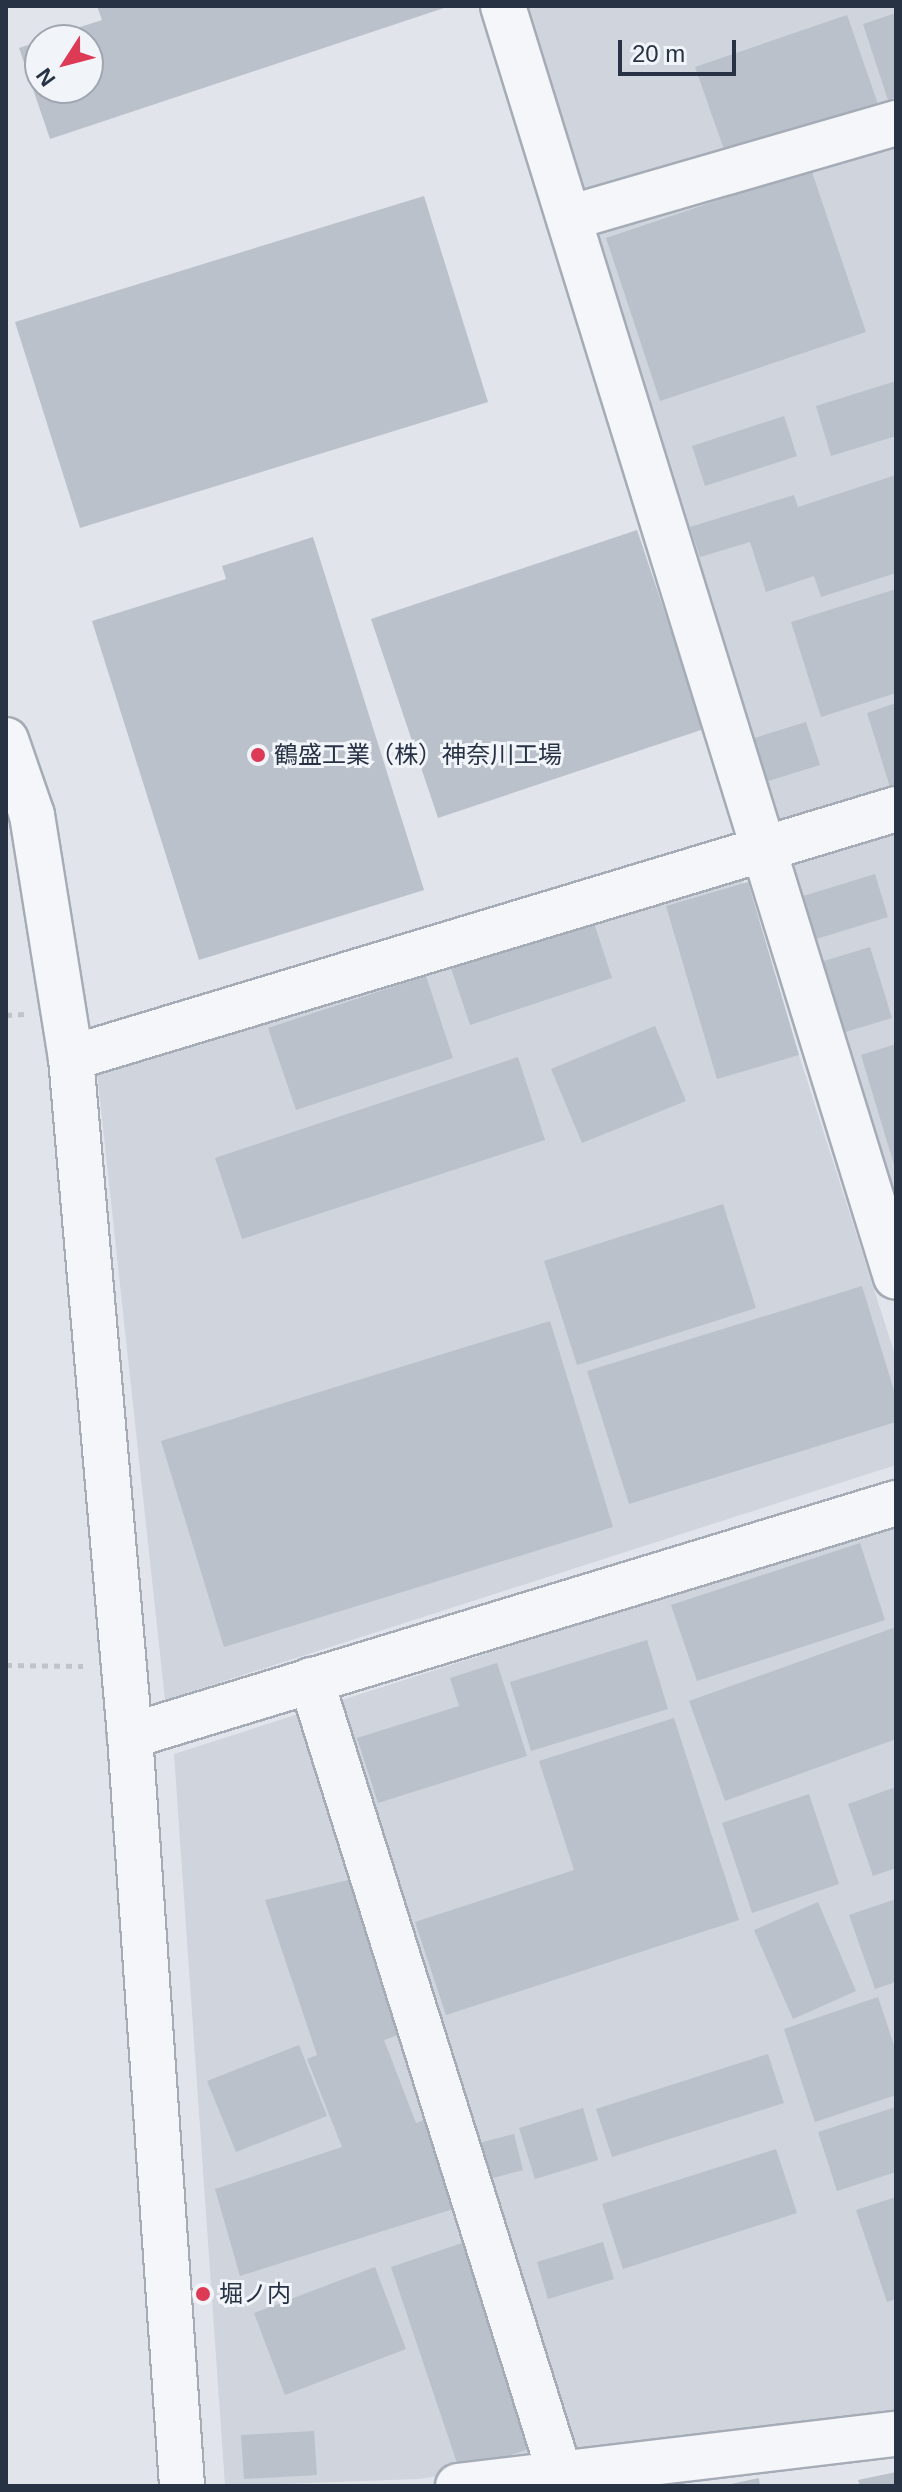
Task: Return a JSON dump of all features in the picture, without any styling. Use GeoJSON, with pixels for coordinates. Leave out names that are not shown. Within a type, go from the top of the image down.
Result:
{"type":"FeatureCollection","features":[{"type":"Feature","properties":{"kind":"street"},"geometry":{"type":"LineString","coordinates":[[503,6],[896,1277]]}},
{"type":"Feature","properties":{"kind":"street"},"geometry":{"type":"LineString","coordinates":[[569,218],[896,123]]}},
{"type":"Feature","properties":{"kind":"street"},"geometry":{"type":"LineString","coordinates":[[6,740],[32,815],[71,1058],[130,1736],[182,2486]]}},
{"type":"Feature","properties":{"kind":"street"},"geometry":{"type":"LineString","coordinates":[[71,1058],[896,809]]}},
{"type":"Feature","properties":{"kind":"street"},"geometry":{"type":"LineString","coordinates":[[130,1736],[896,1503]]}},
{"type":"Feature","properties":{"kind":"street"},"geometry":{"type":"LineString","coordinates":[[311,1680],[560,2474]]}},
{"type":"Feature","properties":{"kind":"street"},"geometry":{"type":"LineString","coordinates":[[458,2486],[896,2434]]}},
{"type":"Feature","properties":{"kind":"path"},"geometry":{"type":"LineString","coordinates":[[6,1665],[124,1665]]}},
{"type":"Feature","properties":{"kind":"shaded area"},"geometry":{"type":"Polygon","coordinates":[[[514,6],[896,6],[896,1221],[514,6]]]}},
{"type":"Feature","properties":{"kind":"shaded area"},"geometry":{"type":"Polygon","coordinates":[[[738,865],[896,1358],[896,1465],[165,1700],[97,1072],[738,865]]]}},
{"type":"Feature","properties":{"kind":"shaded area"},"geometry":{"type":"Polygon","coordinates":[[[896,1522],[896,2414],[418,2479],[225,2486],[174,1754],[896,1522]]]}},
{"type":"Feature","properties":{"kind":"building"},"geometry":{"type":"Polygon","coordinates":[[[97,6],[447,6],[50,139],[38,104],[104,104],[104,24],[90,24],[102,20],[97,6]]]}},
{"type":"Feature","properties":{"kind":"building"},"geometry":{"type":"Polygon","coordinates":[[[896,13],[896,97],[888,100],[863,24],[896,13]]]}},
{"type":"Feature","properties":{"kind":"building"},"geometry":{"type":"Polygon","coordinates":[[[847,15],[878,104],[726,155],[695,67],[847,15]]]}},
{"type":"Feature","properties":{"kind":"building"},"geometry":{"type":"Polygon","coordinates":[[[24,46],[24,63],[19,48],[24,46]]]}},
{"type":"Feature","properties":{"kind":"building"},"geometry":{"type":"Polygon","coordinates":[[[811,169],[866,332],[660,401],[606,238],[811,169]]]}},
{"type":"Feature","properties":{"kind":"building"},"geometry":{"type":"Polygon","coordinates":[[[424,196],[488,402],[80,528],[15,322],[424,196]]]}},
{"type":"Feature","properties":{"kind":"building"},"geometry":{"type":"Polygon","coordinates":[[[896,381],[896,436],[831,456],[816,406],[896,381]]]}},
{"type":"Feature","properties":{"kind":"building"},"geometry":{"type":"Polygon","coordinates":[[[784,416],[797,456],[705,486],[692,446],[784,416]]]}},
{"type":"Feature","properties":{"kind":"building"},"geometry":{"type":"Polygon","coordinates":[[[896,475],[896,573],[821,597],[814,576],[766,592],[750,542],[700,557],[690,527],[794,495],[798,507],[896,475]]]}},
{"type":"Feature","properties":{"kind":"building"},"geometry":{"type":"Polygon","coordinates":[[[637,530],[704,729],[438,818],[371,619],[637,530]]]}},
{"type":"Feature","properties":{"kind":"building","name":"鶴盛工業（株）神奈川工場"},"geometry":{"type":"Polygon","coordinates":[[[313,537],[424,890],[199,960],[92,621],[226,579],[222,566],[313,537]]]}},
{"type":"Feature","properties":{"kind":"building"},"geometry":{"type":"Polygon","coordinates":[[[896,589],[896,693],[821,717],[791,622],[896,589]]]}},
{"type":"Feature","properties":{"kind":"building"},"geometry":{"type":"Polygon","coordinates":[[[896,703],[896,788],[891,790],[867,713],[896,703]]]}},
{"type":"Feature","properties":{"kind":"building"},"geometry":{"type":"Polygon","coordinates":[[[806,722],[820,765],[765,782],[751,739],[806,722]]]}},
{"type":"Feature","properties":{"kind":"building"},"geometry":{"type":"Polygon","coordinates":[[[875,874],[888,917],[813,940],[800,897],[875,874]]]}},
{"type":"Feature","properties":{"kind":"building"},"geometry":{"type":"Polygon","coordinates":[[[748,882],[799,1055],[717,1079],[666,906],[748,882]]]}},
{"type":"Feature","properties":{"kind":"building"},"geometry":{"type":"Polygon","coordinates":[[[593,920],[612,978],[470,1025],[451,968],[593,920]]]}},
{"type":"Feature","properties":{"kind":"building"},"geometry":{"type":"Polygon","coordinates":[[[870,947],[892,1018],[839,1034],[817,963],[870,947]]]}},
{"type":"Feature","properties":{"kind":"building"},"geometry":{"type":"Polygon","coordinates":[[[426,976],[453,1058],[296,1110],[268,1028],[426,976]]]}},
{"type":"Feature","properties":{"kind":"building"},"geometry":{"type":"Polygon","coordinates":[[[655,1026],[686,1101],[582,1143],[551,1069],[655,1026]]]}},
{"type":"Feature","properties":{"kind":"building"},"geometry":{"type":"Polygon","coordinates":[[[896,1044],[896,1168],[895,1168],[861,1055],[896,1044]]]}},
{"type":"Feature","properties":{"kind":"building"},"geometry":{"type":"Polygon","coordinates":[[[518,1057],[545,1140],[242,1239],[215,1158],[518,1057]]]}},
{"type":"Feature","properties":{"kind":"building"},"geometry":{"type":"Polygon","coordinates":[[[723,1204],[756,1308],[577,1365],[544,1261],[723,1204]]]}},
{"type":"Feature","properties":{"kind":"building"},"geometry":{"type":"Polygon","coordinates":[[[862,1286],[896,1397],[896,1422],[629,1504],[587,1371],[862,1286]]]}},
{"type":"Feature","properties":{"kind":"building"},"geometry":{"type":"Polygon","coordinates":[[[550,1321],[613,1527],[224,1647],[161,1441],[550,1321]]]}},
{"type":"Feature","properties":{"kind":"building"},"geometry":{"type":"Polygon","coordinates":[[[860,1543],[885,1620],[697,1681],[671,1605],[860,1543]]]}},
{"type":"Feature","properties":{"kind":"building"},"geometry":{"type":"Polygon","coordinates":[[[896,1627],[896,1739],[725,1801],[689,1701],[896,1627]]]}},
{"type":"Feature","properties":{"kind":"building"},"geometry":{"type":"Polygon","coordinates":[[[647,1640],[668,1709],[531,1751],[510,1682],[647,1640]]]}},
{"type":"Feature","properties":{"kind":"building"},"geometry":{"type":"Polygon","coordinates":[[[497,1663],[527,1756],[378,1803],[357,1738],[459,1706],[450,1678],[497,1663]]]}},
{"type":"Feature","properties":{"kind":"building"},"geometry":{"type":"Polygon","coordinates":[[[674,1718],[739,1920],[446,2015],[415,1922],[574,1870],[539,1761],[674,1718]]]}},
{"type":"Feature","properties":{"kind":"building"},"geometry":{"type":"Polygon","coordinates":[[[896,1787],[896,1868],[873,1876],[848,1804],[896,1787]]]}},
{"type":"Feature","properties":{"kind":"building"},"geometry":{"type":"Polygon","coordinates":[[[809,1794],[839,1884],[752,1913],[722,1823],[809,1794]]]}},
{"type":"Feature","properties":{"kind":"building"},"geometry":{"type":"Polygon","coordinates":[[[369,1875],[414,2029],[384,2040],[416,2123],[427,2119],[453,2209],[240,2276],[215,2189],[342,2147],[307,2059],[317,2055],[265,1900],[369,1875]]]}},
{"type":"Feature","properties":{"kind":"building"},"geometry":{"type":"Polygon","coordinates":[[[896,1899],[896,1982],[875,1989],[849,1915],[896,1899]]]}},
{"type":"Feature","properties":{"kind":"building"},"geometry":{"type":"Polygon","coordinates":[[[818,1902],[856,1991],[793,2019],[754,1930],[818,1902]]]}},
{"type":"Feature","properties":{"kind":"building"},"geometry":{"type":"Polygon","coordinates":[[[878,1997],[896,2051],[896,2095],[815,2122],[784,2029],[878,1997]]]}},
{"type":"Feature","properties":{"kind":"building"},"geometry":{"type":"Polygon","coordinates":[[[299,2045],[327,2116],[236,2152],[207,2081],[299,2045]]]}},
{"type":"Feature","properties":{"kind":"building"},"geometry":{"type":"Polygon","coordinates":[[[768,2054],[784,2103],[612,2157],[596,2109],[768,2054]]]}},
{"type":"Feature","properties":{"kind":"building"},"geometry":{"type":"Polygon","coordinates":[[[896,2107],[896,2172],[837,2191],[818,2132],[896,2107]]]}},
{"type":"Feature","properties":{"kind":"building"},"geometry":{"type":"Polygon","coordinates":[[[583,2108],[598,2160],[535,2179],[519,2128],[583,2108]]]}},
{"type":"Feature","properties":{"kind":"building"},"geometry":{"type":"Polygon","coordinates":[[[514,2134],[523,2170],[489,2179],[479,2143],[514,2134]]]}},
{"type":"Feature","properties":{"kind":"building"},"geometry":{"type":"Polygon","coordinates":[[[776,2149],[797,2213],[623,2269],[602,2204],[776,2149]]]}},
{"type":"Feature","properties":{"kind":"building"},"geometry":{"type":"Polygon","coordinates":[[[896,2197],[896,2299],[887,2302],[856,2210],[896,2197]]]}},
{"type":"Feature","properties":{"kind":"building"},"geometry":{"type":"Polygon","coordinates":[[[468,2241],[538,2446],[460,2472],[391,2267],[468,2241]]]}},
{"type":"Feature","properties":{"kind":"building"},"geometry":{"type":"Polygon","coordinates":[[[603,2242],[614,2279],[548,2299],[537,2262],[603,2242]]]}},
{"type":"Feature","properties":{"kind":"building"},"geometry":{"type":"Polygon","coordinates":[[[375,2267],[406,2349],[285,2395],[254,2313],[375,2267]]]}},
{"type":"Feature","properties":{"kind":"building"},"geometry":{"type":"Polygon","coordinates":[[[314,2431],[317,2475],[244,2479],[241,2435],[314,2431]]]}},
{"type":"Feature","properties":{"kind":"building"},"geometry":{"type":"Polygon","coordinates":[[[896,2472],[896,2486],[860,2486],[858,2480],[896,2472]]]}},
{"type":"Feature","properties":{"kind":"building"},"geometry":{"type":"Polygon","coordinates":[[[759,2478],[760,2486],[726,2485],[759,2478]]]}},
{"type":"Feature","properties":{"kind":"place","name":"鶴盛工業（株）神奈川工場"},"geometry":{"type":"Point","coordinates":[258,755]}},
{"type":"Feature","properties":{"kind":"place","name":"堀ノ内"},"geometry":{"type":"Point","coordinates":[203,2294]}}]}
